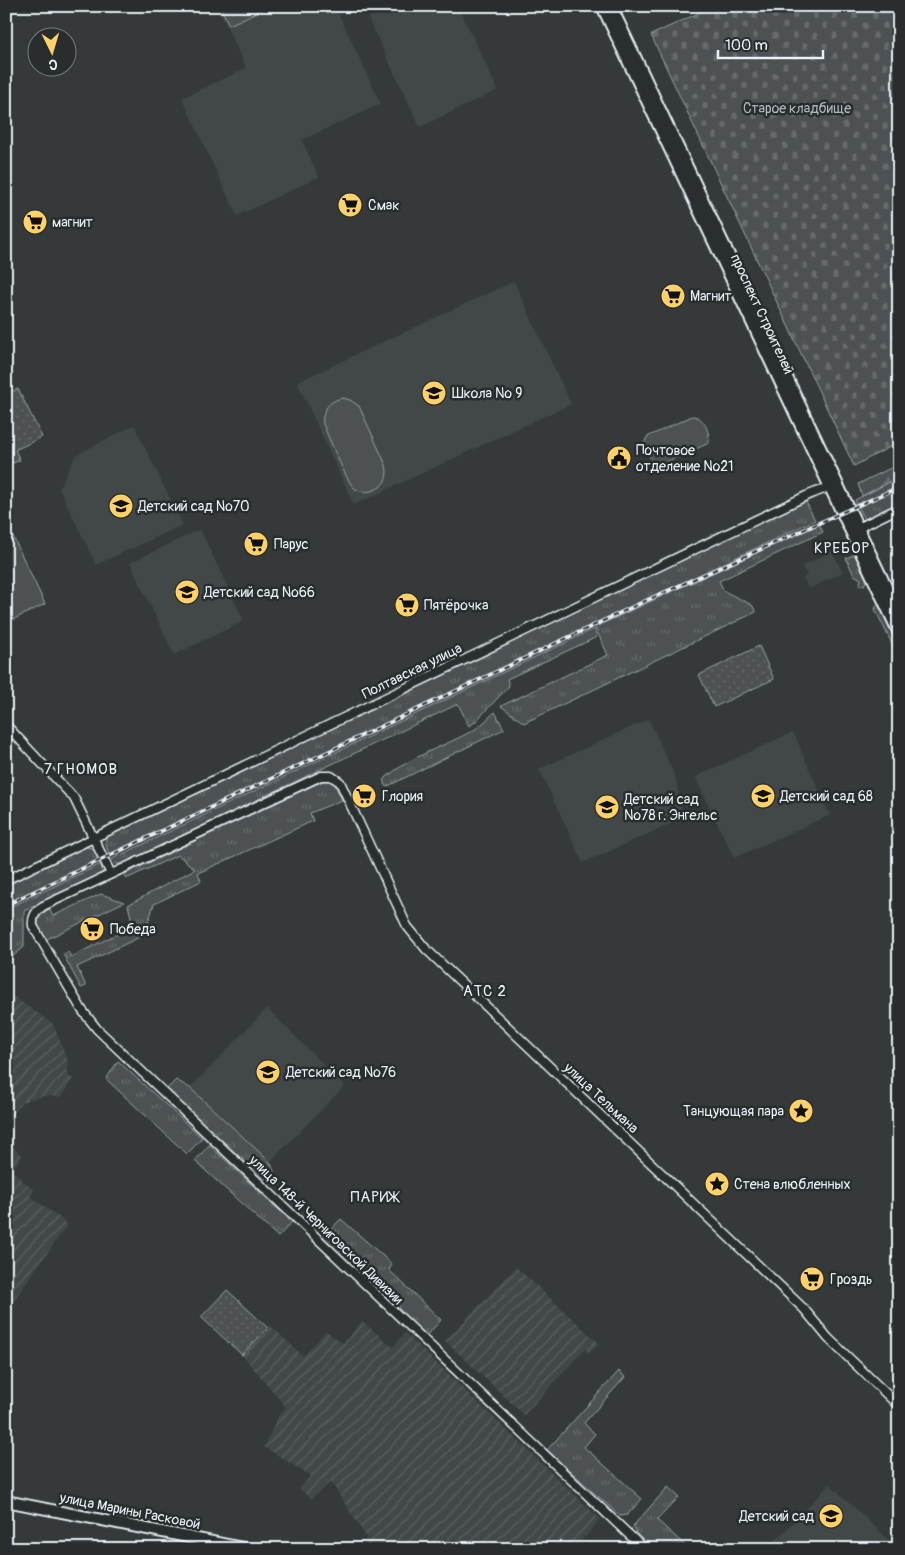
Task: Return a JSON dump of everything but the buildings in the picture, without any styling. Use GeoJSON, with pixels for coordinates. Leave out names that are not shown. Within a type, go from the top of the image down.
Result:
{"type":"FeatureCollection","features":[{"type":"Feature","properties":{"kind":"main road","name":"проспект Строителей"},"geometry":{"type":"LineString","coordinates":[[602,6],[647,93],[854,530],[899,633]]}},
{"type":"Feature","properties":{"kind":"main road","name":"проспект Строителей"},"geometry":{"type":"LineString","coordinates":[[610,6],[647,93],[830,487],[899,614]]}},
{"type":"Feature","properties":{"kind":"main road","name":"улица Марины Расковой"},"geometry":{"type":"LineString","coordinates":[[6,1501],[248,1549]]}},
{"type":"Feature","properties":{"kind":"street","name":"Полтавская улица"},"geometry":{"type":"LineString","coordinates":[[6,880],[288,747],[473,655],[806,496],[830,487]]}},
{"type":"Feature","properties":{"kind":"street"},"geometry":{"type":"LineString","coordinates":[[854,530],[899,508]]}},
{"type":"Feature","properties":{"kind":"street"},"geometry":{"type":"LineString","coordinates":[[6,725],[74,798],[111,874]]}},
{"type":"Feature","properties":{"kind":"street","name":"улица Тельмана"},"geometry":{"type":"LineString","coordinates":[[111,874],[321,776],[332,776],[340,782],[407,926],[426,949],[804,1309],[828,1338],[899,1406]]}},
{"type":"Feature","properties":{"kind":"street","name":"улица 148-й Черниговской Дивизии"},"geometry":{"type":"LineString","coordinates":[[111,874],[42,906],[34,915],[33,926],[82,1010],[96,1029],[644,1549]]}},
{"type":"Feature","properties":{"kind":"shaded area"},"geometry":{"type":"Polygon","coordinates":[[[217,6],[335,6],[381,104],[302,140],[319,177],[237,216],[182,98],[246,68],[217,6]]]}},
{"type":"Feature","properties":{"kind":"shaded area"},"geometry":{"type":"Polygon","coordinates":[[[393,6],[458,6],[498,90],[420,127],[368,18],[393,6]]]}},
{"type":"Feature","properties":{"kind":"shaded area","name":"Школа № 9"},"geometry":{"type":"Polygon","coordinates":[[[514,281],[571,404],[354,505],[297,382],[514,281]]]}},
{"type":"Feature","properties":{"kind":"shaded area","name":"Детский сад №70"},"geometry":{"type":"Polygon","coordinates":[[[134,425],[183,525],[96,565],[59,488],[76,455],[134,425]]]}},
{"type":"Feature","properties":{"kind":"shaded area","name":"Детский сад №66"},"geometry":{"type":"Polygon","coordinates":[[[200,529],[244,621],[174,655],[130,563],[200,529]]]}},
{"type":"Feature","properties":{"kind":"shaded area"},"geometry":{"type":"Polygon","coordinates":[[[832,551],[843,572],[809,589],[803,578],[807,575],[802,566],[832,551]]]}},
{"type":"Feature","properties":{"kind":"shaded area"},"geometry":{"type":"Polygon","coordinates":[[[649,719],[675,776],[684,818],[583,863],[539,769],[649,719]]]}},
{"type":"Feature","properties":{"kind":"shaded area","name":"Детский сад 68"},"geometry":{"type":"Polygon","coordinates":[[[793,732],[830,815],[734,858],[695,777],[793,732]]]}},
{"type":"Feature","properties":{"kind":"shaded area"},"geometry":{"type":"Polygon","coordinates":[[[14,997],[53,1024],[68,1061],[68,1075],[73,1079],[61,1097],[43,1096],[22,1102],[6,1123],[6,1011],[14,997]]]}},
{"type":"Feature","properties":{"kind":"shaded area","name":"Детский сад №76"},"geometry":{"type":"Polygon","coordinates":[[[267,1008],[345,1086],[270,1162],[190,1088],[267,1008]]]}},
{"type":"Feature","properties":{"kind":"shaded area"},"geometry":{"type":"Polygon","coordinates":[[[6,1144],[12,1146],[23,1156],[11,1170],[34,1190],[30,1196],[68,1224],[6,1311],[6,1144]]]}},
{"type":"Feature","properties":{"kind":"shaded area"},"geometry":{"type":"Polygon","coordinates":[[[516,1267],[599,1343],[589,1353],[585,1349],[524,1415],[445,1341],[516,1267]]]}},
{"type":"Feature","properties":{"kind":"shaded area"},"geometry":{"type":"Polygon","coordinates":[[[362,1321],[393,1347],[405,1333],[600,1519],[589,1533],[572,1549],[364,1549],[366,1537],[331,1482],[311,1499],[299,1489],[311,1476],[264,1447],[277,1418],[286,1407],[242,1355],[270,1325],[303,1356],[326,1331],[343,1343],[362,1321]]]}},
{"type":"Feature","properties":{"kind":"shaded area","name":"Детский сад"},"geometry":{"type":"Polygon","coordinates":[[[830,1484],[898,1549],[767,1549],[830,1484]]]}},
{"type":"Feature","properties":{"kind":"green space"},"geometry":{"type":"Polygon","coordinates":[[[220,6],[270,6],[229,25],[220,6]]]}},
{"type":"Feature","properties":{"kind":"green space","name":"Старое кладбище"},"geometry":{"type":"Polygon","coordinates":[[[714,6],[899,6],[899,442],[854,466],[651,35],[714,6]]]}},
{"type":"Feature","properties":{"kind":"green space"},"geometry":{"type":"Polygon","coordinates":[[[18,389],[42,437],[15,450],[20,460],[6,466],[6,394],[18,389]]]}},
{"type":"Feature","properties":{"kind":"green space"},"geometry":{"type":"Polygon","coordinates":[[[343,398],[359,406],[386,465],[386,480],[380,487],[374,490],[367,492],[354,488],[347,477],[323,424],[323,414],[327,406],[343,398]]]}},
{"type":"Feature","properties":{"kind":"green space"},"geometry":{"type":"Polygon","coordinates":[[[692,416],[700,419],[705,425],[709,443],[660,465],[653,464],[644,444],[647,437],[692,416]]]}},
{"type":"Feature","properties":{"kind":"green space"},"geometry":{"type":"Polygon","coordinates":[[[899,464],[899,477],[862,496],[858,484],[899,464]]]}},
{"type":"Feature","properties":{"kind":"green space"},"geometry":{"type":"Polygon","coordinates":[[[899,477],[899,503],[865,519],[855,500],[899,477]]]}},
{"type":"Feature","properties":{"kind":"green space"},"geometry":{"type":"Polygon","coordinates":[[[805,500],[815,520],[109,854],[105,842],[108,836],[293,748],[306,737],[805,500]]]}},
{"type":"Feature","properties":{"kind":"green space"},"geometry":{"type":"Polygon","coordinates":[[[6,522],[45,604],[6,623],[6,522]]]}},
{"type":"Feature","properties":{"kind":"green space"},"geometry":{"type":"Polygon","coordinates":[[[819,524],[823,532],[719,581],[724,591],[752,605],[756,612],[524,723],[501,706],[608,655],[595,627],[819,524]]]}},
{"type":"Feature","properties":{"kind":"green space"},"geometry":{"type":"Polygon","coordinates":[[[856,554],[869,578],[864,585],[859,585],[861,579],[854,575],[846,558],[856,554]]]}},
{"type":"Feature","properties":{"kind":"green space"},"geometry":{"type":"Polygon","coordinates":[[[879,601],[899,643],[893,646],[875,609],[879,601]]]}},
{"type":"Feature","properties":{"kind":"green space"},"geometry":{"type":"Polygon","coordinates":[[[594,629],[597,637],[507,679],[509,686],[469,726],[458,704],[122,864],[115,864],[112,859],[594,629]]]}},
{"type":"Feature","properties":{"kind":"green space"},"geometry":{"type":"Polygon","coordinates":[[[759,646],[774,679],[714,707],[699,675],[759,646]]]}},
{"type":"Feature","properties":{"kind":"green space"},"geometry":{"type":"Polygon","coordinates":[[[495,712],[504,729],[386,787],[383,780],[404,764],[474,730],[495,712]]]}},
{"type":"Feature","properties":{"kind":"green space"},"geometry":{"type":"Polygon","coordinates":[[[323,781],[334,783],[342,800],[310,813],[313,821],[198,873],[201,881],[154,904],[144,935],[77,967],[86,986],[81,988],[63,954],[68,952],[71,957],[133,926],[128,905],[195,869],[178,855],[126,879],[125,874],[323,781]]]}},
{"type":"Feature","properties":{"kind":"green space"},"geometry":{"type":"Polygon","coordinates":[[[86,847],[93,848],[99,859],[6,903],[6,885],[86,847]]]}},
{"type":"Feature","properties":{"kind":"green space"},"geometry":{"type":"Polygon","coordinates":[[[101,864],[102,872],[99,876],[24,911],[24,947],[6,962],[6,909],[101,864]]]}},
{"type":"Feature","properties":{"kind":"green space"},"geometry":{"type":"Polygon","coordinates":[[[101,894],[124,902],[45,940],[38,923],[44,913],[49,909],[53,916],[101,894]]]}},
{"type":"Feature","properties":{"kind":"green space"},"geometry":{"type":"Polygon","coordinates":[[[118,1061],[202,1138],[187,1154],[106,1079],[118,1061]]]}},
{"type":"Feature","properties":{"kind":"green space"},"geometry":{"type":"Polygon","coordinates":[[[176,1080],[190,1088],[270,1162],[275,1179],[264,1179],[167,1089],[176,1080]]]}},
{"type":"Feature","properties":{"kind":"green space"},"geometry":{"type":"Polygon","coordinates":[[[209,1145],[292,1222],[278,1237],[195,1161],[209,1145]]]}},
{"type":"Feature","properties":{"kind":"green space"},"geometry":{"type":"Polygon","coordinates":[[[341,1219],[392,1264],[389,1270],[441,1320],[426,1336],[323,1237],[341,1219]]]}},
{"type":"Feature","properties":{"kind":"green space"},"geometry":{"type":"Polygon","coordinates":[[[227,1290],[268,1328],[242,1355],[201,1317],[227,1290]]]}},
{"type":"Feature","properties":{"kind":"green space"},"geometry":{"type":"Polygon","coordinates":[[[619,1371],[625,1377],[584,1423],[595,1434],[584,1447],[642,1499],[627,1515],[620,1516],[547,1450],[619,1371]]]}},
{"type":"Feature","properties":{"kind":"green space"},"geometry":{"type":"Polygon","coordinates":[[[668,1487],[679,1497],[657,1520],[689,1549],[652,1549],[636,1533],[633,1526],[668,1487]]]}},
{"type":"Feature","properties":{"kind":"railway"},"geometry":{"type":"LineString","coordinates":[[6,905],[643,602],[899,487]]}},
{"type":"Feature","properties":{"kind":"place","name":"Смак"},"geometry":{"type":"Point","coordinates":[350,205]}},
{"type":"Feature","properties":{"kind":"place","name":"магнит"},"geometry":{"type":"Point","coordinates":[35,222]}},
{"type":"Feature","properties":{"kind":"place","name":"Магнит"},"geometry":{"type":"Point","coordinates":[673,296]}},
{"type":"Feature","properties":{"kind":"place","name":"Школа № 9"},"geometry":{"type":"Point","coordinates":[434,393]}},
{"type":"Feature","properties":{"kind":"place","name":"Почтовое отделение №21"},"geometry":{"type":"Point","coordinates":[619,458]}},
{"type":"Feature","properties":{"kind":"place","name":"Детский сад №70"},"geometry":{"type":"Point","coordinates":[121,506]}},
{"type":"Feature","properties":{"kind":"place","name":"Парус"},"geometry":{"type":"Point","coordinates":[256,544]}},
{"type":"Feature","properties":{"kind":"place","name":"Детский сад №66"},"geometry":{"type":"Point","coordinates":[187,592]}},
{"type":"Feature","properties":{"kind":"place","name":"Пятёрочка"},"geometry":{"type":"Point","coordinates":[407,605]}},
{"type":"Feature","properties":{"kind":"place","name":"Глория"},"geometry":{"type":"Point","coordinates":[364,796]}},
{"type":"Feature","properties":{"kind":"place","name":"Детский сад 68"},"geometry":{"type":"Point","coordinates":[763,796]}},
{"type":"Feature","properties":{"kind":"place","name":"Детский сад №78 г. Энгельс"},"geometry":{"type":"Point","coordinates":[607,807]}},
{"type":"Feature","properties":{"kind":"place","name":"Победа"},"geometry":{"type":"Point","coordinates":[92,929]}},
{"type":"Feature","properties":{"kind":"place","name":"Детский сад №76"},"geometry":{"type":"Point","coordinates":[268,1072]}},
{"type":"Feature","properties":{"kind":"place","name":"Танцующая пара"},"geometry":{"type":"Point","coordinates":[801,1111]}},
{"type":"Feature","properties":{"kind":"place","name":"Стена влюбленных"},"geometry":{"type":"Point","coordinates":[717,1184]}},
{"type":"Feature","properties":{"kind":"place","name":"Гроздь"},"geometry":{"type":"Point","coordinates":[812,1279]}},
{"type":"Feature","properties":{"kind":"place","name":"Детский сад"},"geometry":{"type":"Point","coordinates":[831,1516]}},
{"type":"Feature","properties":{"kind":"district","name":"КРЕБОР"},"geometry":{"type":"Point","coordinates":[842,548]}},
{"type":"Feature","properties":{"kind":"district","name":"7 ГНОМОВ"},"geometry":{"type":"Point","coordinates":[81,769]}},
{"type":"Feature","properties":{"kind":"district","name":"АТС 2"},"geometry":{"type":"Point","coordinates":[485,991]}},
{"type":"Feature","properties":{"kind":"district","name":"ПАРИЖ"},"geometry":{"type":"Point","coordinates":[375,1197]}}]}
